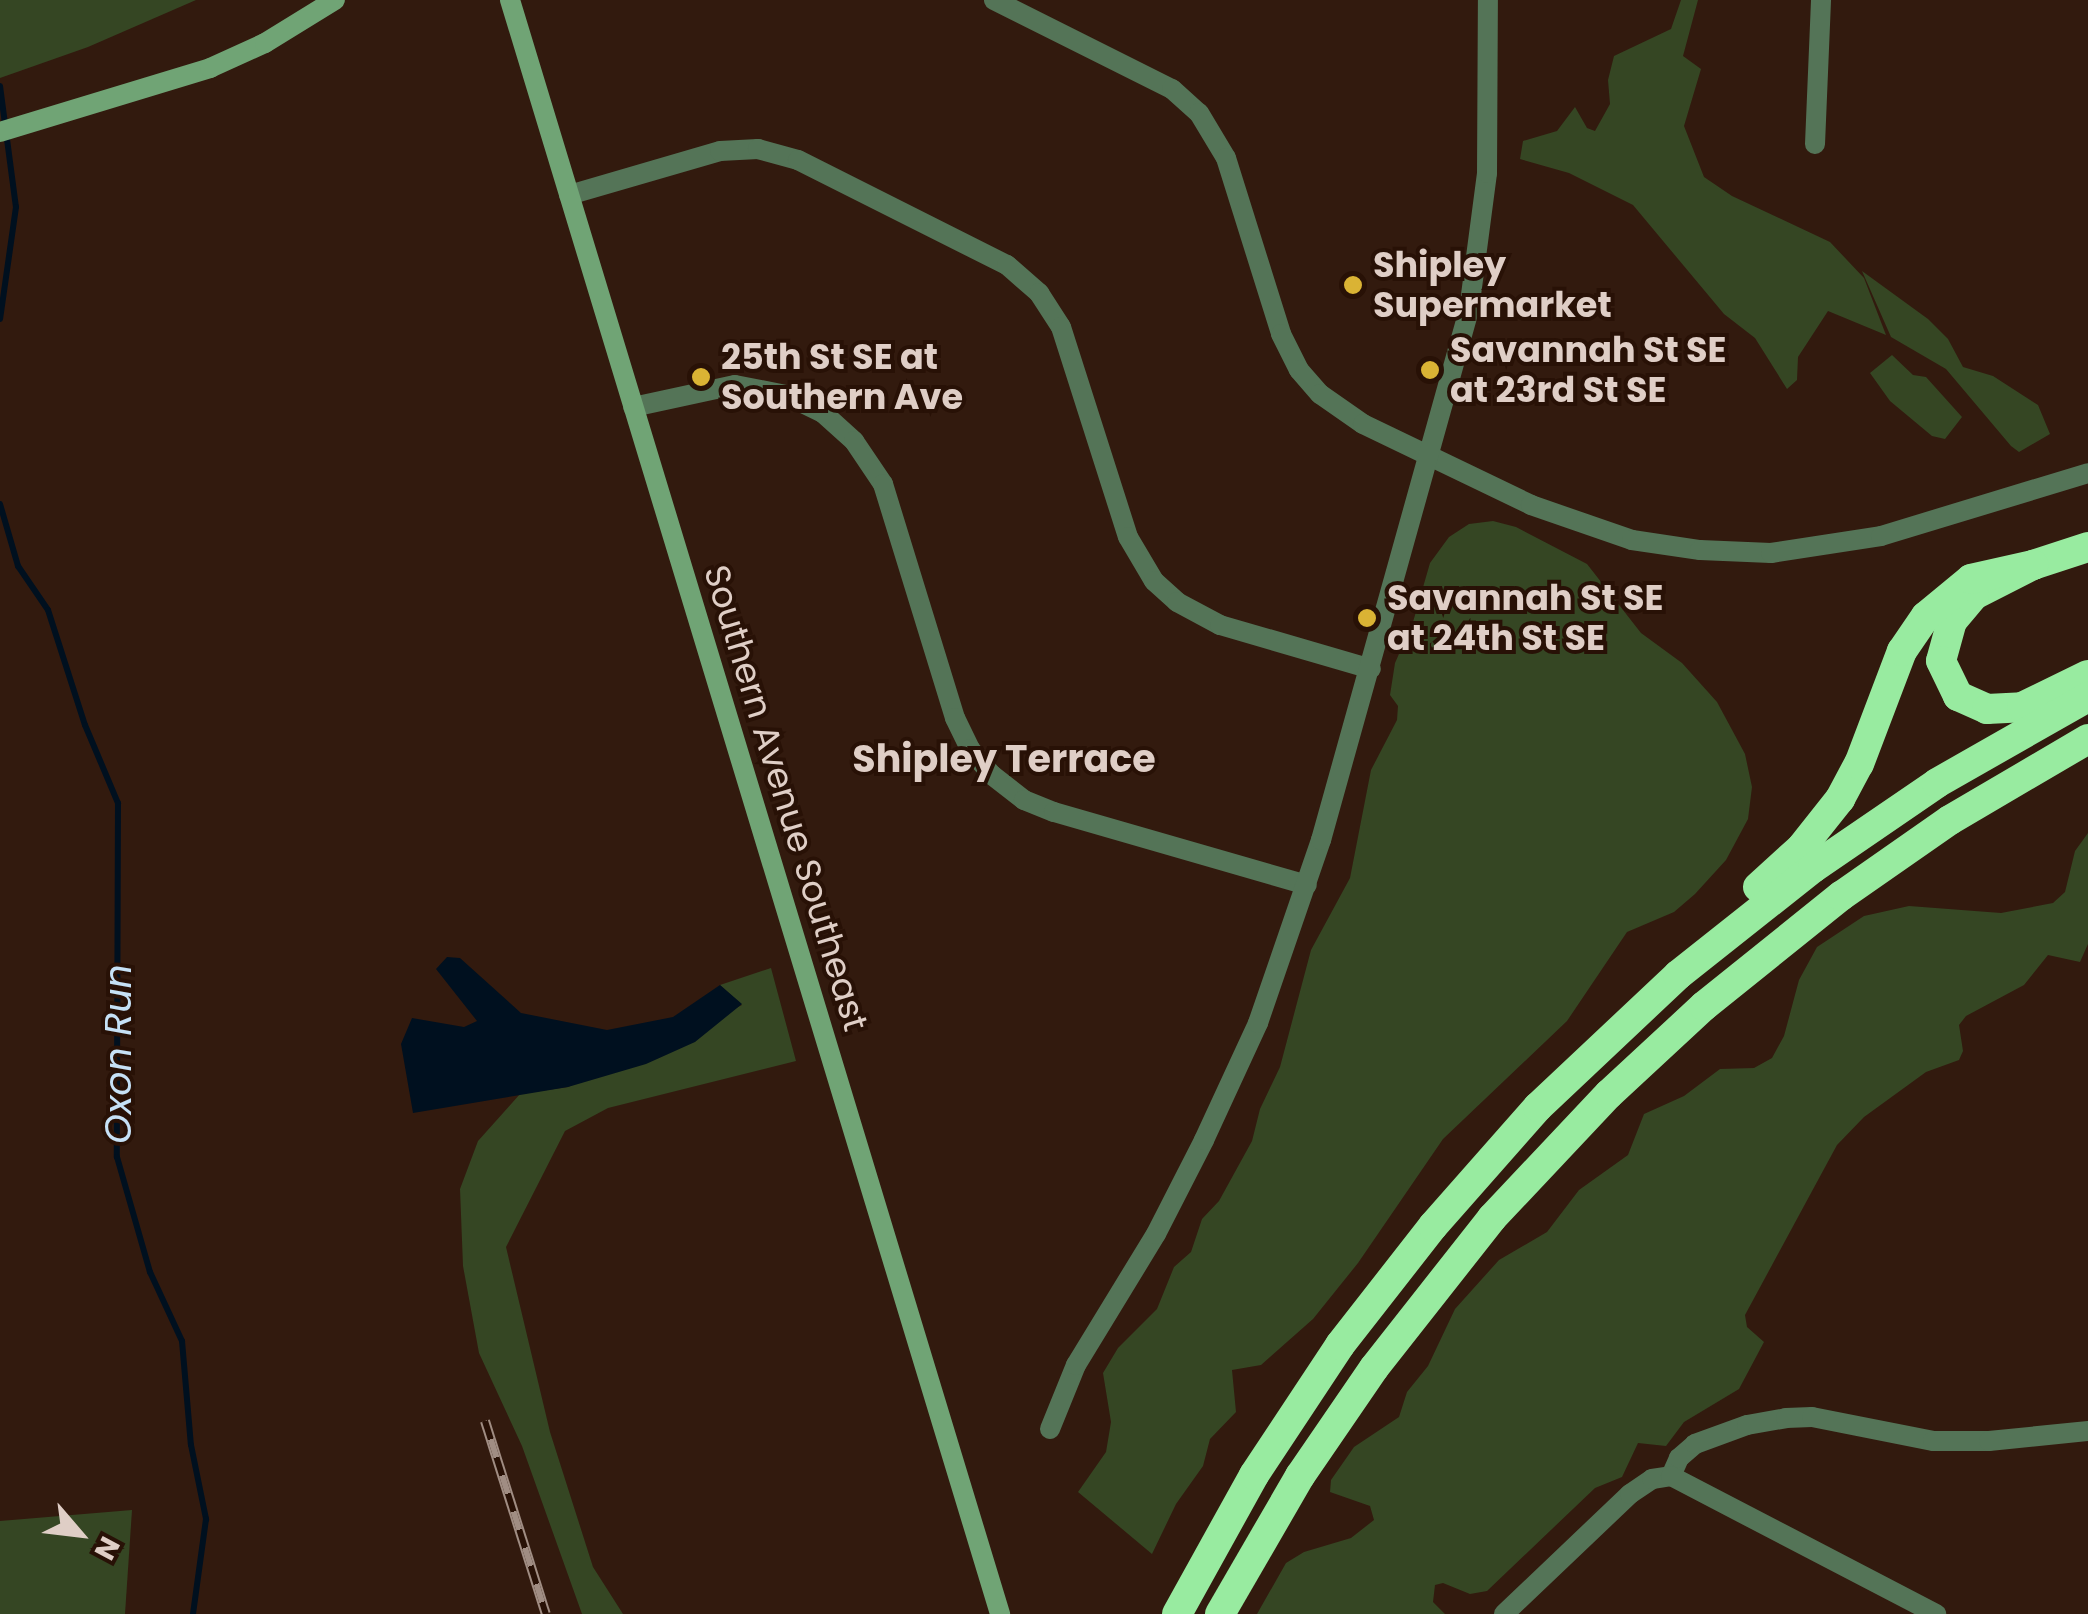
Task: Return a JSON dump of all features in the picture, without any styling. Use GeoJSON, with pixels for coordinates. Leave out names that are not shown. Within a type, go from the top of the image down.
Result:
{"type":"FeatureCollection","features":[{"type":"Feature","properties":{"kind":"highway"},"geometry":{"type":"LineString","coordinates":[[1176,1614],[1254,1475],[1340,1345],[1433,1226],[1538,1108],[1630,995],[1786,862],[1827,816],[1859,764],[1902,651],[1936,604],[1971,579],[2034,565],[2088,547]]}},
{"type":"Feature","properties":{"kind":"highway"},"geometry":{"type":"LineString","coordinates":[[2034,565],[1982,589],[1958,612],[1943,642],[1941,661],[1946,678],[1966,702],[1987,710],[2009,710],[2088,675]]}},
{"type":"Feature","properties":{"kind":"highway"},"geometry":{"type":"LineString","coordinates":[[1538,1108],[1667,984],[1813,868],[1937,783],[2088,697]]}},
{"type":"Feature","properties":{"kind":"highway"},"geometry":{"type":"LineString","coordinates":[[1220,1614],[1292,1488],[1374,1368],[1492,1218],[1588,1115],[1704,1006],[1829,905],[1950,820],[2088,739]]}},
{"type":"Feature","properties":{"kind":"main road"},"geometry":{"type":"LineString","coordinates":[[0,132],[210,68],[265,43],[335,0]]}},
{"type":"Feature","properties":{"kind":"main road","name":"Southern Avenue Southeast"},"geometry":{"type":"LineString","coordinates":[[510,0],[1000,1614]]}},
{"type":"Feature","properties":{"kind":"street"},"geometry":{"type":"LineString","coordinates":[[994,0],[1172,90],[1195,108],[1226,158],[1281,334],[1299,370],[1338,409],[1429,457],[1602,532],[1665,546],[1743,553],[1818,548],[1881,536],[2088,473]]}},
{"type":"Feature","properties":{"kind":"street"},"geometry":{"type":"LineString","coordinates":[[1050,1429],[1076,1365],[1156,1234],[1204,1140],[1258,1022],[1307,885],[1460,351],[1483,223],[1490,113],[1488,0]]}},
{"type":"Feature","properties":{"kind":"street"},"geometry":{"type":"LineString","coordinates":[[1815,144],[1820,0]]}},
{"type":"Feature","properties":{"kind":"street"},"geometry":{"type":"LineString","coordinates":[[570,195],[720,151],[773,152],[1007,264],[1039,293],[1061,328],[1128,537],[1154,581],[1186,608],[1220,625],[1371,669]]}},
{"type":"Feature","properties":{"kind":"street"},"geometry":{"type":"LineString","coordinates":[[634,407],[735,385],[786,395],[823,413],[854,441],[884,484],[955,718],[984,767],[1024,800],[1054,812],[1307,885]]}},
{"type":"Feature","properties":{"kind":"street"},"geometry":{"type":"LineString","coordinates":[[1504,1614],[1608,1514],[1662,1477],[1695,1444],[1748,1425],[1812,1417],[1932,1441],[1989,1442],[2088,1431]]}},
{"type":"Feature","properties":{"kind":"street"},"geometry":{"type":"LineString","coordinates":[[1662,1477],[1936,1614]]}},
{"type":"Feature","properties":{"kind":"green space"},"geometry":{"type":"Polygon","coordinates":[[[0,0],[196,0],[88,47],[0,78],[0,0]]]}},
{"type":"Feature","properties":{"kind":"green space"},"geometry":{"type":"Polygon","coordinates":[[[1681,0],[1698,0],[1683,56],[1701,69],[1684,126],[1704,177],[1732,196],[1830,242],[1864,278],[1886,335],[1828,311],[1798,357],[1797,380],[1787,389],[1755,338],[1724,314],[1633,205],[1569,173],[1520,159],[1523,141],[1557,131],[1575,107],[1587,128],[1595,131],[1610,104],[1608,80],[1614,56],[1671,29],[1681,0]]]}},
{"type":"Feature","properties":{"kind":"green space"},"geometry":{"type":"Polygon","coordinates":[[[1862,271],[1928,319],[1948,339],[1963,367],[1993,376],[2038,405],[2050,434],[2019,452],[2011,446],[1946,369],[1891,337],[1862,271]]]}},
{"type":"Feature","properties":{"kind":"green space"},"geometry":{"type":"Polygon","coordinates":[[[1892,355],[1913,375],[1926,377],[1962,417],[1945,439],[1932,436],[1890,401],[1870,373],[1892,355]]]}},
{"type":"Feature","properties":{"kind":"green space"},"geometry":{"type":"Polygon","coordinates":[[[1493,521],[1516,527],[1587,564],[1641,633],[1682,663],[1717,702],[1745,754],[1752,787],[1748,819],[1726,860],[1695,894],[1674,912],[1627,932],[1567,1021],[1443,1139],[1358,1263],[1313,1319],[1261,1365],[1232,1370],[1236,1412],[1210,1439],[1203,1466],[1176,1504],[1152,1554],[1078,1492],[1106,1452],[1111,1422],[1103,1373],[1118,1348],[1157,1309],[1174,1267],[1191,1252],[1202,1219],[1219,1201],[1252,1141],[1260,1109],[1280,1067],[1311,950],[1350,878],[1371,770],[1397,720],[1398,706],[1390,695],[1395,663],[1413,622],[1430,563],[1449,537],[1469,524],[1493,521]]]}},
{"type":"Feature","properties":{"kind":"green space"},"geometry":{"type":"Polygon","coordinates":[[[2088,833],[2088,944],[2080,962],[2048,955],[2024,985],[1966,1016],[1959,1025],[1963,1051],[1959,1060],[1926,1072],[1864,1117],[1837,1145],[1745,1315],[1747,1327],[1764,1342],[1739,1389],[1684,1422],[1666,1446],[1638,1443],[1622,1477],[1595,1488],[1487,1591],[1470,1594],[1443,1583],[1435,1585],[1433,1602],[1445,1614],[1257,1614],[1286,1563],[1304,1552],[1351,1538],[1374,1520],[1370,1506],[1330,1492],[1331,1480],[1354,1447],[1399,1417],[1407,1392],[1428,1366],[1455,1309],[1499,1260],[1547,1232],[1579,1190],[1628,1155],[1644,1114],[1684,1096],[1720,1069],[1754,1068],[1772,1058],[1784,1036],[1799,980],[1817,947],[1864,916],[1909,906],[2001,913],[2053,903],[2065,892],[2075,851],[2088,833]]]}},
{"type":"Feature","properties":{"kind":"green space"},"geometry":{"type":"Polygon","coordinates":[[[771,968],[796,1061],[608,1108],[565,1131],[506,1247],[550,1432],[593,1567],[623,1614],[582,1614],[522,1446],[479,1353],[463,1266],[460,1189],[478,1141],[520,1094],[568,1087],[742,1005],[720,985],[771,968]]]}},
{"type":"Feature","properties":{"kind":"green space"},"geometry":{"type":"Polygon","coordinates":[[[132,1510],[125,1614],[0,1614],[0,1521],[132,1510]]]}},
{"type":"Feature","properties":{"kind":"water"},"geometry":{"type":"Polygon","coordinates":[[[447,957],[460,958],[521,1013],[607,1030],[673,1017],[720,985],[742,1004],[695,1042],[646,1064],[568,1087],[413,1113],[401,1044],[412,1018],[464,1027],[477,1021],[436,969],[447,957]]]}},
{"type":"Feature","properties":{"kind":"waterway","name":"Oxon Run"},"geometry":{"type":"LineString","coordinates":[[0,86],[16,207],[0,319]]}},
{"type":"Feature","properties":{"kind":"waterway","name":"Oxon Run"},"geometry":{"type":"LineString","coordinates":[[0,504],[18,566],[48,610],[85,725],[118,803],[117,1157],[150,1272],[182,1341],[191,1445],[206,1519],[193,1614]]}},
{"type":"Feature","properties":{"kind":"railway"},"geometry":{"type":"LineString","coordinates":[[485,1421],[546,1614]]}},
{"type":"Feature","properties":{"kind":"place","name":"Shipley Supermarket"},"geometry":{"type":"Point","coordinates":[1353,285]}},
{"type":"Feature","properties":{"kind":"place","name":"Savannah St SE at 23rd St SE"},"geometry":{"type":"Point","coordinates":[1430,370]}},
{"type":"Feature","properties":{"kind":"place","name":"25th St SE at Southern Ave"},"geometry":{"type":"Point","coordinates":[701,377]}},
{"type":"Feature","properties":{"kind":"place","name":"Savannah St SE at 24th St SE"},"geometry":{"type":"Point","coordinates":[1367,618]}},
{"type":"Feature","properties":{"kind":"district","name":"Shipley Terrace"},"geometry":{"type":"Point","coordinates":[1004,759]}}]}
